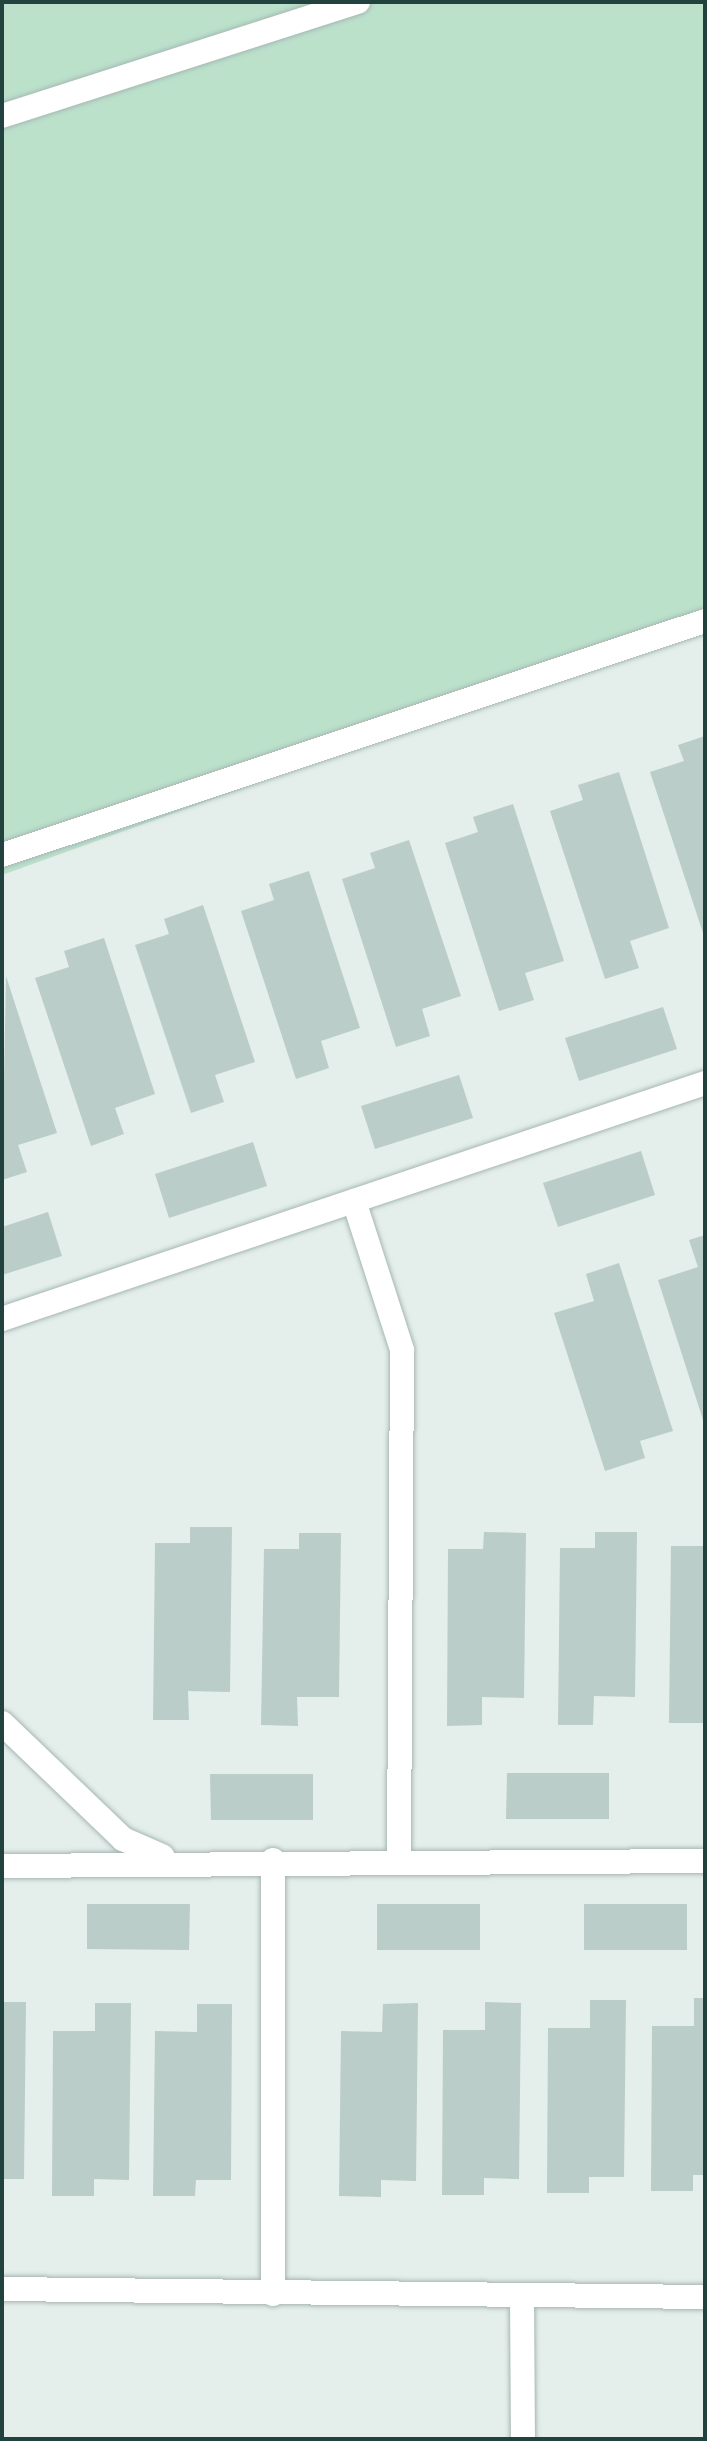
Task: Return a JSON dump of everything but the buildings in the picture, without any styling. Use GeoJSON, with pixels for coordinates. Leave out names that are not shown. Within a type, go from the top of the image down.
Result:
{"type":"FeatureCollection","features":[{"type":"Feature","properties":{"kind":"street"},"geometry":{"type":"LineString","coordinates":[[2,116],[358,2]]}},
{"type":"Feature","properties":{"kind":"street"},"geometry":{"type":"LineString","coordinates":[[2,855],[705,621]]}},
{"type":"Feature","properties":{"kind":"street"},"geometry":{"type":"LineString","coordinates":[[2,1319],[705,1083]]}},
{"type":"Feature","properties":{"kind":"street"},"geometry":{"type":"LineString","coordinates":[[354,1201],[402,1350],[399,1860]]}},
{"type":"Feature","properties":{"kind":"street"},"geometry":{"type":"LineString","coordinates":[[2,1723],[17,1730],[123,1839],[175,1860]]}},
{"type":"Feature","properties":{"kind":"street"},"geometry":{"type":"LineString","coordinates":[[2,1866],[175,1860],[705,1861]]}},
{"type":"Feature","properties":{"kind":"street"},"geometry":{"type":"LineString","coordinates":[[273,1860],[273,2294]]}},
{"type":"Feature","properties":{"kind":"street"},"geometry":{"type":"LineString","coordinates":[[2,2289],[522,2298],[705,2297]]}},
{"type":"Feature","properties":{"kind":"street"},"geometry":{"type":"LineString","coordinates":[[522,2298],[523,2439]]}},
{"type":"Feature","properties":{"kind":"green space"},"geometry":{"type":"Polygon","coordinates":[[[2,2],[705,2],[705,622],[2,875],[2,2]]]}}]}
